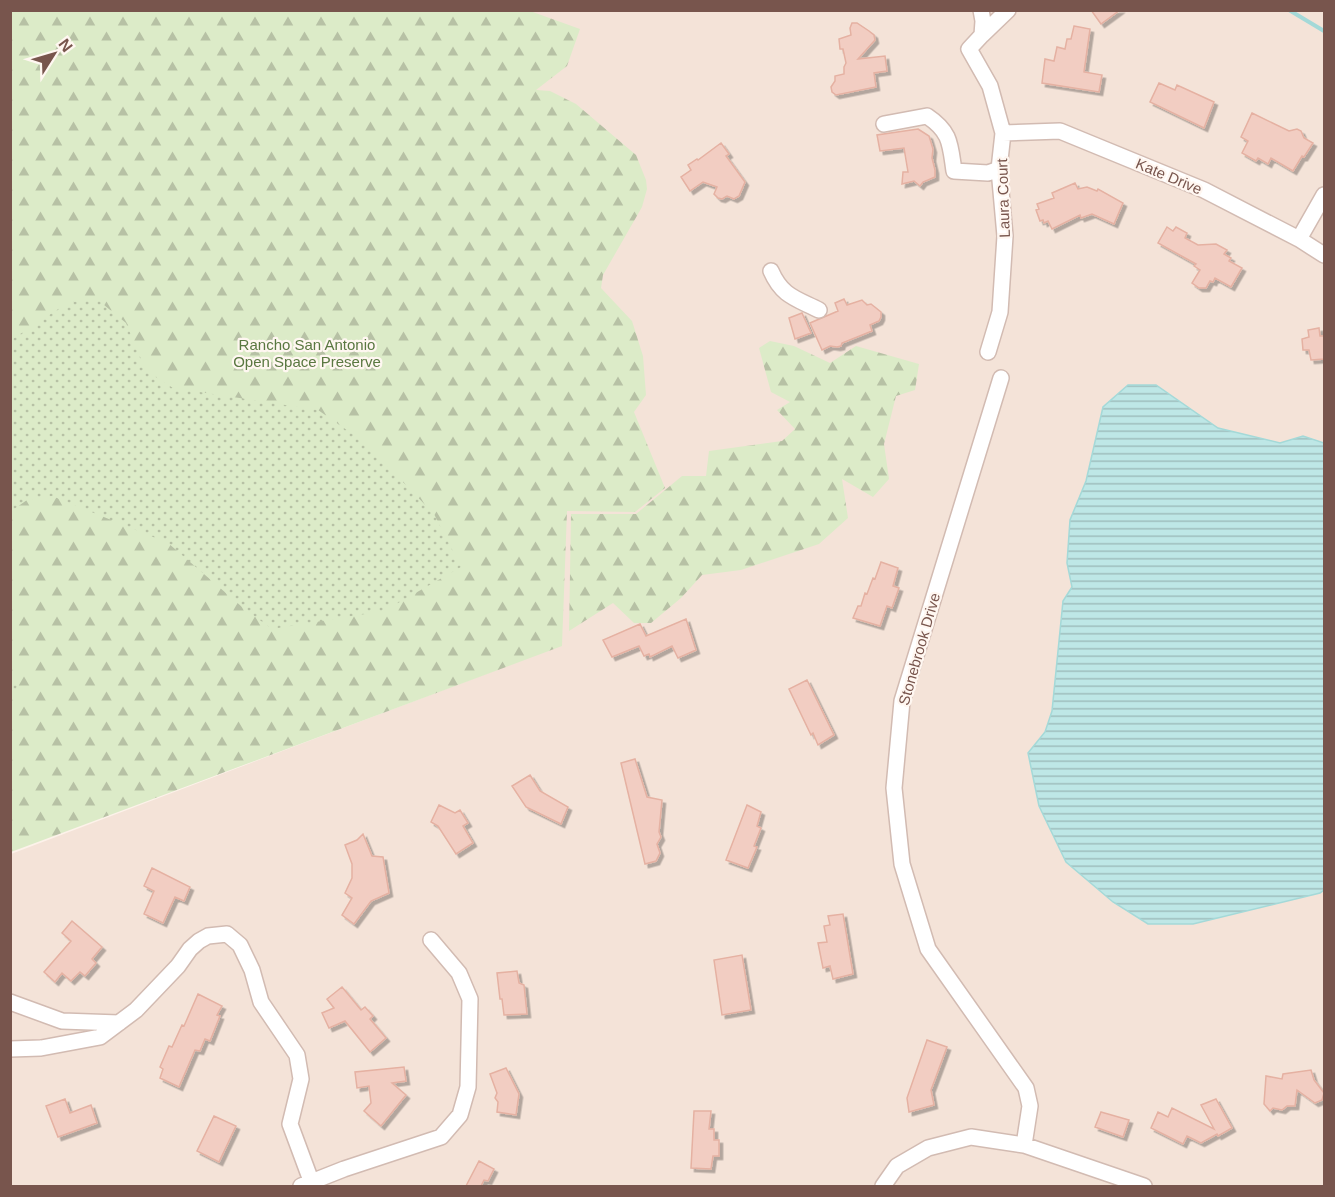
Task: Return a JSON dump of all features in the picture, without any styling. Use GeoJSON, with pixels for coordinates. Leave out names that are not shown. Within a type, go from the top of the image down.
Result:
{"type":"FeatureCollection","features":[{"type":"Feature","properties":{"kind":"street"},"geometry":{"type":"LineString","coordinates":[[981,10],[982,35]]}},
{"type":"Feature","properties":{"kind":"street"},"geometry":{"type":"LineString","coordinates":[[982,35],[1008,10]]}},
{"type":"Feature","properties":{"kind":"street","name":"Laura Court"},"geometry":{"type":"LineString","coordinates":[[982,35],[969,49],[990,86],[1003,133],[999,169],[1005,236],[1000,312],[988,352]]}},
{"type":"Feature","properties":{"kind":"street"},"geometry":{"type":"LineString","coordinates":[[884,124],[927,117],[940,125],[949,141],[954,171],[988,173],[999,169]]}},
{"type":"Feature","properties":{"kind":"street","name":"Kate Drive"},"geometry":{"type":"LineString","coordinates":[[1003,133],[1060,131],[1204,190],[1299,239],[1324,255]]}},
{"type":"Feature","properties":{"kind":"street"},"geometry":{"type":"LineString","coordinates":[[1299,239],[1324,195]]}},
{"type":"Feature","properties":{"kind":"street"},"geometry":{"type":"LineString","coordinates":[[771,271],[778,286],[785,293],[819,310]]}},
{"type":"Feature","properties":{"kind":"street","name":"Stonebrook Drive"},"geometry":{"type":"LineString","coordinates":[[1001,378],[902,701],[894,788],[902,864],[928,949],[1026,1088],[1030,1106],[1024,1145]]}},
{"type":"Feature","properties":{"kind":"street"},"geometry":{"type":"LineString","coordinates":[[10,1049],[41,1048],[100,1037],[136,1010],[199,941],[220,933],[233,937],[240,945],[252,970],[261,1002],[297,1055],[301,1079],[290,1124],[308,1186],[344,1169],[441,1137],[460,1115],[468,1087],[470,999],[459,973],[431,940]]}},
{"type":"Feature","properties":{"kind":"street"},"geometry":{"type":"LineString","coordinates":[[10,1002],[62,1021],[119,1023]]}},
{"type":"Feature","properties":{"kind":"street"},"geometry":{"type":"LineString","coordinates":[[883,1186],[897,1166],[928,1148],[971,1137],[1024,1145],[1143,1186]]}},
{"type":"Feature","properties":{"kind":"shaded area"},"geometry":{"type":"Polygon","coordinates":[[[518,11],[1324,11],[1324,1186],[11,1186],[11,854],[562,645],[563,506],[652,471],[595,288],[527,93],[518,11]]]}},
{"type":"Feature","properties":{"kind":"green space","name":"Rancho San Antonio Open Space Preserve"},"geometry":{"type":"Polygon","coordinates":[[[525,10],[533,89],[551,94],[599,264],[563,504],[11,851],[11,11],[525,10]]]}},
{"type":"Feature","properties":{"kind":"green space","name":"Rancho San Antonio Open Space Preserve"},"geometry":{"type":"Polygon","coordinates":[[[11,11],[530,11],[580,29],[567,66],[536,90],[550,91],[576,104],[636,155],[646,180],[647,189],[642,207],[603,275],[601,288],[632,321],[643,356],[646,395],[634,412],[665,488],[635,512],[567,511],[562,646],[11,852],[10,703],[18,684],[10,678],[10,512],[27,500],[52,496],[168,543],[241,606],[272,629],[384,611],[461,567],[434,514],[364,442],[318,410],[173,388],[146,371],[126,323],[98,300],[69,302],[11,340],[11,11]]]}},
{"type":"Feature","properties":{"kind":"green space"},"geometry":{"type":"Polygon","coordinates":[[[770,341],[794,346],[830,363],[856,346],[919,364],[915,390],[896,396],[884,444],[889,479],[873,497],[842,479],[848,518],[819,544],[741,570],[702,575],[681,598],[651,623],[634,623],[613,603],[569,631],[571,514],[636,514],[682,476],[706,476],[709,451],[782,441],[795,429],[777,410],[790,402],[771,392],[759,348],[770,341]]]}},
{"type":"Feature","properties":{"kind":"water"},"geometry":{"type":"Polygon","coordinates":[[[1128,385],[1156,385],[1218,428],[1280,443],[1303,436],[1324,443],[1324,890],[1320,893],[1193,924],[1148,924],[1113,902],[1066,862],[1039,806],[1028,753],[1045,732],[1052,711],[1063,601],[1072,587],[1067,563],[1070,520],[1086,481],[1103,407],[1128,385]]]}},
{"type":"Feature","properties":{"kind":"building"},"geometry":{"type":"Polygon","coordinates":[[[1091,10],[1120,10],[1101,24],[1091,10]]]}},
{"type":"Feature","properties":{"kind":"building"},"geometry":{"type":"Polygon","coordinates":[[[852,23],[857,23],[869,31],[874,35],[875,40],[858,59],[885,56],[887,71],[874,73],[876,87],[836,95],[832,92],[831,87],[835,76],[844,74],[846,63],[843,49],[840,49],[839,39],[851,35],[852,23]]]}},
{"type":"Feature","properties":{"kind":"building"},"geometry":{"type":"Polygon","coordinates":[[[1074,26],[1090,29],[1084,72],[1102,75],[1099,92],[1042,83],[1045,59],[1054,61],[1057,47],[1065,49],[1067,39],[1071,39],[1074,26]]]}},
{"type":"Feature","properties":{"kind":"building"},"geometry":{"type":"Polygon","coordinates":[[[1159,83],[1175,90],[1177,85],[1214,102],[1204,128],[1150,102],[1159,83]]]}},
{"type":"Feature","properties":{"kind":"building"},"geometry":{"type":"Polygon","coordinates":[[[1252,113],[1289,131],[1297,129],[1301,131],[1304,138],[1313,143],[1293,171],[1271,158],[1268,164],[1258,158],[1256,161],[1242,153],[1248,141],[1241,137],[1252,113]]]}},
{"type":"Feature","properties":{"kind":"building"},"geometry":{"type":"Polygon","coordinates":[[[918,129],[929,136],[933,149],[935,177],[923,182],[920,186],[914,181],[902,184],[903,172],[908,172],[904,148],[880,151],[877,135],[918,129]]]}},
{"type":"Feature","properties":{"kind":"building"},"geometry":{"type":"Polygon","coordinates":[[[721,143],[729,154],[726,156],[745,182],[739,196],[734,199],[727,196],[722,199],[718,198],[714,194],[717,187],[703,182],[690,191],[681,177],[691,170],[688,165],[721,143]]]}},
{"type":"Feature","properties":{"kind":"building"},"geometry":{"type":"Polygon","coordinates":[[[1075,183],[1078,189],[1087,187],[1097,191],[1098,189],[1123,203],[1114,224],[1092,214],[1081,218],[1080,215],[1052,229],[1048,221],[1044,223],[1043,220],[1040,221],[1036,210],[1039,209],[1037,204],[1054,198],[1052,193],[1075,183]]]}},
{"type":"Feature","properties":{"kind":"building"},"geometry":{"type":"Polygon","coordinates":[[[1167,227],[1173,231],[1176,227],[1187,233],[1185,238],[1198,245],[1216,244],[1227,250],[1224,254],[1231,258],[1229,261],[1242,268],[1231,287],[1215,278],[1206,288],[1199,288],[1192,283],[1200,270],[1194,266],[1196,264],[1158,243],[1167,227]]]}},
{"type":"Feature","properties":{"kind":"building"},"geometry":{"type":"Polygon","coordinates":[[[844,299],[847,305],[862,300],[867,305],[871,304],[881,312],[881,317],[879,321],[870,325],[872,331],[842,343],[841,346],[830,346],[822,350],[810,323],[838,311],[835,303],[844,299]]]}},
{"type":"Feature","properties":{"kind":"building"},"geometry":{"type":"Polygon","coordinates":[[[802,313],[811,333],[795,339],[789,318],[802,313]]]}},
{"type":"Feature","properties":{"kind":"building"},"geometry":{"type":"Polygon","coordinates":[[[1319,328],[1320,336],[1324,336],[1324,359],[1311,360],[1309,350],[1303,350],[1302,339],[1309,337],[1308,330],[1319,328]]]}},
{"type":"Feature","properties":{"kind":"building"},"geometry":{"type":"Polygon","coordinates":[[[881,562],[898,568],[893,586],[899,588],[892,608],[887,606],[880,626],[853,618],[873,578],[875,579],[881,562]]]}},
{"type":"Feature","properties":{"kind":"building"},"geometry":{"type":"Polygon","coordinates":[[[686,619],[696,650],[678,658],[672,646],[650,657],[649,654],[644,656],[639,646],[612,657],[603,640],[640,624],[646,636],[686,619]]]}},
{"type":"Feature","properties":{"kind":"building"},"geometry":{"type":"Polygon","coordinates":[[[807,680],[834,735],[818,745],[789,689],[807,680]]]}},
{"type":"Feature","properties":{"kind":"building"},"geometry":{"type":"Polygon","coordinates":[[[635,759],[647,797],[662,800],[659,832],[661,837],[657,844],[660,853],[656,861],[645,864],[621,763],[635,759]]]}},
{"type":"Feature","properties":{"kind":"building"},"geometry":{"type":"Polygon","coordinates":[[[530,775],[540,791],[568,807],[561,824],[526,807],[512,786],[530,775]]]}},
{"type":"Feature","properties":{"kind":"building"},"geometry":{"type":"Polygon","coordinates":[[[439,805],[455,813],[460,810],[468,823],[463,826],[473,843],[456,854],[438,826],[431,822],[439,805]]]}},
{"type":"Feature","properties":{"kind":"building"},"geometry":{"type":"Polygon","coordinates":[[[747,805],[761,812],[757,826],[761,828],[754,846],[757,847],[748,868],[726,860],[747,805]]]}},
{"type":"Feature","properties":{"kind":"building"},"geometry":{"type":"Polygon","coordinates":[[[363,834],[372,856],[383,857],[389,893],[371,901],[354,924],[342,915],[352,898],[345,893],[352,878],[352,864],[345,845],[357,840],[363,834]]]}},
{"type":"Feature","properties":{"kind":"building"},"geometry":{"type":"Polygon","coordinates":[[[152,868],[190,887],[184,901],[175,897],[163,923],[144,914],[154,891],[144,886],[152,868]]]}},
{"type":"Feature","properties":{"kind":"building"},"geometry":{"type":"Polygon","coordinates":[[[843,914],[853,974],[833,979],[830,966],[823,968],[818,943],[827,942],[824,926],[830,925],[828,916],[843,914]]]}},
{"type":"Feature","properties":{"kind":"building"},"geometry":{"type":"Polygon","coordinates":[[[72,921],[102,947],[92,959],[96,963],[85,976],[80,972],[71,981],[62,973],[55,982],[44,972],[71,941],[62,933],[72,921]]]}},
{"type":"Feature","properties":{"kind":"building"},"geometry":{"type":"Polygon","coordinates":[[[742,955],[751,1010],[722,1015],[714,960],[742,955]]]}},
{"type":"Feature","properties":{"kind":"building"},"geometry":{"type":"Polygon","coordinates":[[[517,971],[519,983],[524,985],[527,1014],[504,1015],[497,973],[517,971]]]}},
{"type":"Feature","properties":{"kind":"building"},"geometry":{"type":"Polygon","coordinates":[[[342,987],[361,1010],[365,1007],[373,1016],[370,1019],[386,1038],[370,1052],[345,1021],[329,1028],[322,1013],[334,1008],[327,999],[342,987]]]}},
{"type":"Feature","properties":{"kind":"building"},"geometry":{"type":"Polygon","coordinates":[[[198,994],[222,1006],[217,1015],[220,1016],[210,1041],[205,1039],[200,1051],[195,1050],[179,1087],[160,1078],[163,1069],[160,1067],[169,1046],[172,1047],[182,1025],[184,1026],[198,994]]]}},
{"type":"Feature","properties":{"kind":"building"},"geometry":{"type":"Polygon","coordinates":[[[927,1040],[947,1047],[931,1090],[934,1105],[909,1112],[907,1098],[927,1040]]]}},
{"type":"Feature","properties":{"kind":"building"},"geometry":{"type":"Polygon","coordinates":[[[404,1067],[406,1081],[392,1083],[406,1095],[381,1126],[364,1111],[371,1103],[369,1086],[357,1088],[355,1072],[404,1067]]]}},
{"type":"Feature","properties":{"kind":"building"},"geometry":{"type":"Polygon","coordinates":[[[506,1068],[519,1094],[516,1115],[497,1112],[498,1102],[495,1098],[497,1093],[490,1074],[506,1068]]]}},
{"type":"Feature","properties":{"kind":"building"},"geometry":{"type":"Polygon","coordinates":[[[1311,1070],[1314,1080],[1324,1093],[1322,1100],[1315,1103],[1297,1090],[1295,1106],[1287,1106],[1282,1110],[1273,1108],[1270,1111],[1264,1104],[1266,1076],[1282,1079],[1283,1074],[1311,1070]]]}},
{"type":"Feature","properties":{"kind":"building"},"geometry":{"type":"Polygon","coordinates":[[[65,1099],[70,1113],[91,1105],[97,1123],[58,1137],[46,1106],[65,1099]]]}},
{"type":"Feature","properties":{"kind":"building"},"geometry":{"type":"Polygon","coordinates":[[[1216,1099],[1232,1128],[1218,1136],[1217,1134],[1201,1143],[1187,1136],[1183,1144],[1151,1128],[1158,1112],[1168,1117],[1172,1108],[1214,1129],[1201,1105],[1216,1099]]]}},
{"type":"Feature","properties":{"kind":"building"},"geometry":{"type":"Polygon","coordinates":[[[694,1111],[711,1111],[709,1129],[714,1129],[714,1140],[719,1140],[719,1156],[713,1156],[711,1169],[691,1168],[694,1111]]]}},
{"type":"Feature","properties":{"kind":"building"},"geometry":{"type":"Polygon","coordinates":[[[1101,1112],[1129,1120],[1123,1137],[1095,1127],[1101,1112]]]}},
{"type":"Feature","properties":{"kind":"building"},"geometry":{"type":"Polygon","coordinates":[[[214,1116],[236,1126],[219,1162],[197,1151],[214,1116]]]}},
{"type":"Feature","properties":{"kind":"building"},"geometry":{"type":"Polygon","coordinates":[[[479,1161],[494,1169],[488,1181],[484,1180],[481,1186],[466,1186],[479,1161]]]}},
{"type":"Feature","properties":{"kind":"waterway"},"geometry":{"type":"LineString","coordinates":[[1289,10],[1324,31]]}}]}
